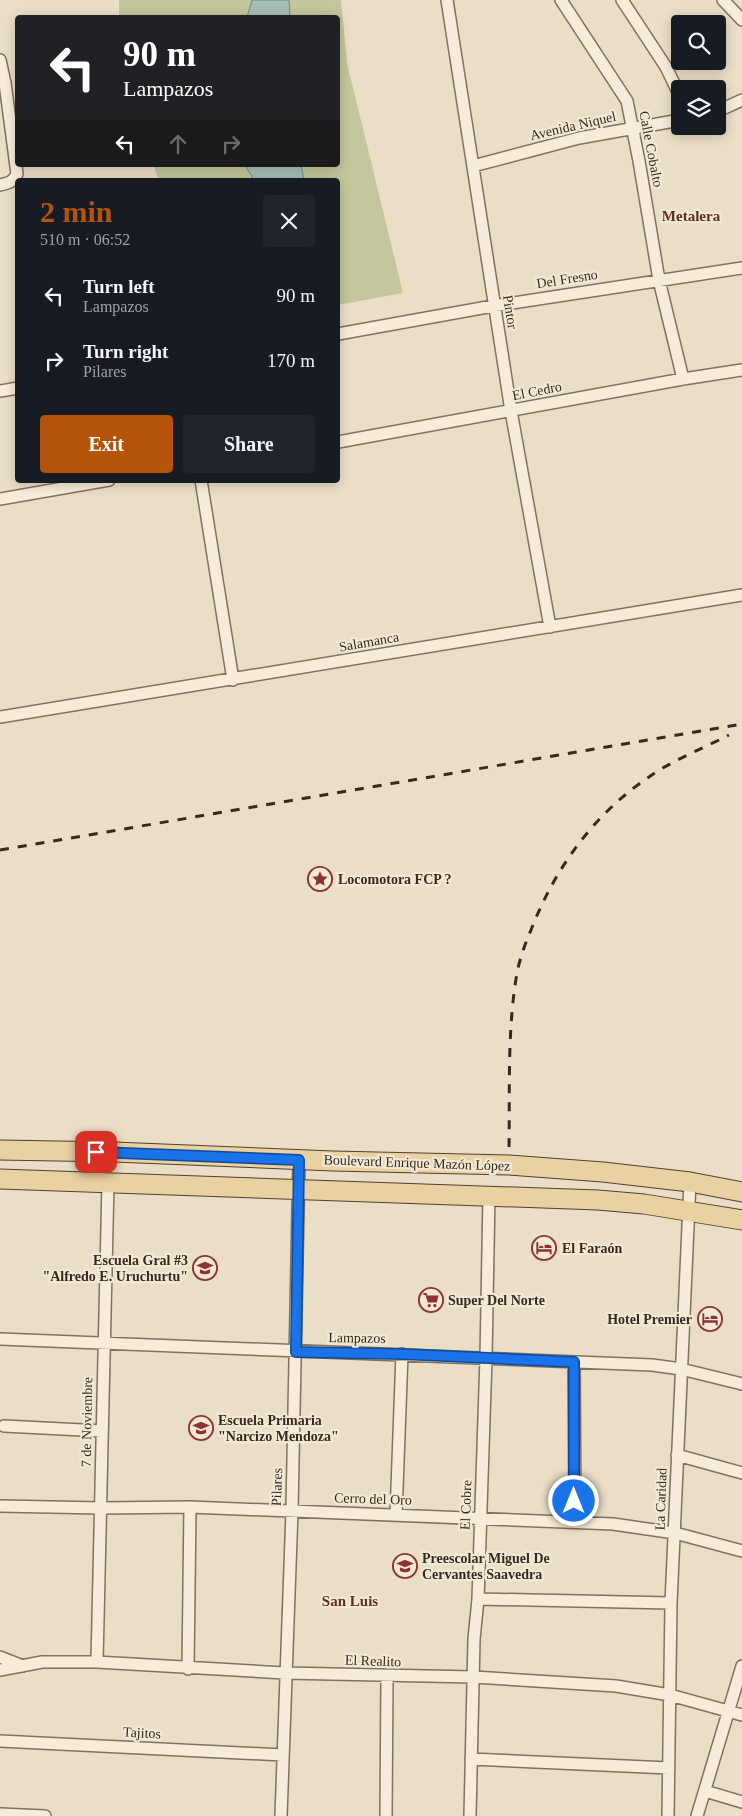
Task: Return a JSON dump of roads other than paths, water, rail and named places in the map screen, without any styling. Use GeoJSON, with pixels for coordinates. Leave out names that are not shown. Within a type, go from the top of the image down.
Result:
{"type":"FeatureCollection","features":[{"type":"Feature","properties":{"kind":"main road","name":"Boulevard Enrique Mazón López"},"geometry":{"type":"LineString","coordinates":[[0,1150],[114,1152],[299,1160],[518,1166],[603,1172],[690,1182],[742,1192]]}},
{"type":"Feature","properties":{"kind":"main road"},"geometry":{"type":"LineString","coordinates":[[0,1179],[598,1200],[644,1204],[742,1220]]}},
{"type":"Feature","properties":{"kind":"street","name":"Pintor"},"geometry":{"type":"LineString","coordinates":[[447,0],[510,411],[550,627]]}},
{"type":"Feature","properties":{"kind":"street","name":"Calle Cobalto"},"geometry":{"type":"LineString","coordinates":[[561,0],[627,101],[660,280],[683,379]]}},
{"type":"Feature","properties":{"kind":"street"},"geometry":{"type":"LineString","coordinates":[[622,0],[666,67],[672,80]]}},
{"type":"Feature","properties":{"kind":"street"},"geometry":{"type":"LineString","coordinates":[[723,0],[742,20]]}},
{"type":"Feature","properties":{"kind":"street"},"geometry":{"type":"LineString","coordinates":[[0,60],[2,84],[15,162]]}},
{"type":"Feature","properties":{"kind":"street"},"geometry":{"type":"LineString","coordinates":[[726,107],[742,100]]}},
{"type":"Feature","properties":{"kind":"street","name":"Avenida Niquel"},"geometry":{"type":"LineString","coordinates":[[473,166],[578,138],[671,122]]}},
{"type":"Feature","properties":{"kind":"street"},"geometry":{"type":"LineString","coordinates":[[0,185],[10,183],[15,178]]}},
{"type":"Feature","properties":{"kind":"street","name":"Del Fresno"},"geometry":{"type":"LineString","coordinates":[[340,334],[494,306],[742,268]]}},
{"type":"Feature","properties":{"kind":"street","name":"El Cedro"},"geometry":{"type":"LineString","coordinates":[[340,442],[742,370]]}},
{"type":"Feature","properties":{"kind":"street"},"geometry":{"type":"LineString","coordinates":[[0,391],[15,388]]}},
{"type":"Feature","properties":{"kind":"street"},"geometry":{"type":"LineString","coordinates":[[0,499],[92,483]]}},
{"type":"Feature","properties":{"kind":"street"},"geometry":{"type":"LineString","coordinates":[[201,483],[233,680]]}},
{"type":"Feature","properties":{"kind":"street","name":"Salamanca"},"geometry":{"type":"LineString","coordinates":[[0,717],[742,595]]}},
{"type":"Feature","properties":{"kind":"street","name":"Pilares"},"geometry":{"type":"LineString","coordinates":[[281,1816],[292,1511],[299,1160]]}},
{"type":"Feature","properties":{"kind":"street","name":"La Caridad"},"geometry":{"type":"LineString","coordinates":[[668,1816],[677,1456],[690,1182]]}},
{"type":"Feature","properties":{"kind":"street","name":"7 de Noviembre"},"geometry":{"type":"LineString","coordinates":[[97,1662],[108,1183]]}},
{"type":"Feature","properties":{"kind":"street","name":"El Cobre"},"geometry":{"type":"LineString","coordinates":[[470,1816],[474,1639],[478,1599],[486,1358],[488,1195]]}},
{"type":"Feature","properties":{"kind":"street","name":"Lampazos"},"geometry":{"type":"LineString","coordinates":[[0,1339],[652,1365],[681,1369],[742,1384]]}},
{"type":"Feature","properties":{"kind":"street"},"geometry":{"type":"LineString","coordinates":[[396,1515],[402,1354]]}},
{"type":"Feature","properties":{"kind":"street"},"geometry":{"type":"LineString","coordinates":[[574,1362],[575,1521]]}},
{"type":"Feature","properties":{"kind":"street"},"geometry":{"type":"LineString","coordinates":[[4,1426],[102,1431]]}},
{"type":"Feature","properties":{"kind":"street"},"geometry":{"type":"LineString","coordinates":[[677,1456],[742,1473]]}},
{"type":"Feature","properties":{"kind":"street","name":"Cerro del Oro"},"geometry":{"type":"LineString","coordinates":[[0,1506],[190,1507],[575,1521],[613,1524],[675,1533],[742,1551]]}},
{"type":"Feature","properties":{"kind":"street"},"geometry":{"type":"LineString","coordinates":[[188,1669],[190,1507]]}},
{"type":"Feature","properties":{"kind":"street"},"geometry":{"type":"LineString","coordinates":[[478,1599],[672,1604]]}},
{"type":"Feature","properties":{"kind":"street"},"geometry":{"type":"LineString","coordinates":[[0,1656],[23,1666]]}},
{"type":"Feature","properties":{"kind":"street","name":"El Realito"},"geometry":{"type":"LineString","coordinates":[[0,1670],[42,1662],[97,1662],[188,1669],[285,1673],[387,1677],[474,1677],[616,1686],[670,1695],[742,1715]]}},
{"type":"Feature","properties":{"kind":"street"},"geometry":{"type":"LineString","coordinates":[[696,1816],[742,1666]]}},
{"type":"Feature","properties":{"kind":"street"},"geometry":{"type":"LineString","coordinates":[[386,1816],[387,1677]]}},
{"type":"Feature","properties":{"kind":"street","name":"Tajitos"},"geometry":{"type":"LineString","coordinates":[[0,1741],[283,1754]]}},
{"type":"Feature","properties":{"kind":"street"},"geometry":{"type":"LineString","coordinates":[[471,1759],[668,1768]]}},
{"type":"Feature","properties":{"kind":"street"},"geometry":{"type":"LineString","coordinates":[[705,1791],[742,1802]]}},
{"type":"Feature","properties":{"kind":"street"},"geometry":{"type":"LineString","coordinates":[[0,1814],[45,1816]]}},
{"type":"Feature","properties":{"kind":"water"},"geometry":{"type":"Polygon","coordinates":[[[252,0],[289,0],[290,15],[248,15],[252,0]]]}},
{"type":"Feature","properties":{"kind":"water"},"geometry":{"type":"Polygon","coordinates":[[[246,167],[301,167],[304,178],[253,178],[246,167]]]}},
{"type":"Feature","properties":{"kind":"railway"},"geometry":{"type":"LineString","coordinates":[[0,850],[742,724]]}},
{"type":"Feature","properties":{"kind":"railway"},"geometry":{"type":"LineString","coordinates":[[509,1147],[510,1038],[517,973],[521,956],[552,885],[578,844],[594,825],[629,792],[667,766],[729,735]]}},
{"type":"Feature","properties":{"kind":"place","name":"Locomotora FCP ?"},"geometry":{"type":"Point","coordinates":[320,879]}},
{"type":"Feature","properties":{"kind":"place","name":"El Faraón"},"geometry":{"type":"Point","coordinates":[544,1248]}},
{"type":"Feature","properties":{"kind":"place","name":"Escuela Gral #3 \"Alfredo E. Uruchurtu\""},"geometry":{"type":"Point","coordinates":[205,1268]}},
{"type":"Feature","properties":{"kind":"place","name":"Super Del Norte"},"geometry":{"type":"Point","coordinates":[431,1300]}},
{"type":"Feature","properties":{"kind":"place","name":"Hotel Premier"},"geometry":{"type":"Point","coordinates":[710,1319]}},
{"type":"Feature","properties":{"kind":"place","name":"Escuela Primaria \"Narcizo Mendoza\""},"geometry":{"type":"Point","coordinates":[201,1428]}},
{"type":"Feature","properties":{"kind":"place","name":"Preescolar Miguel De Cervantes Saavedra"},"geometry":{"type":"Point","coordinates":[405,1566]}},
{"type":"Feature","properties":{"kind":"district","name":"Metalera"},"geometry":{"type":"Point","coordinates":[691,216]}},
{"type":"Feature","properties":{"kind":"district","name":"San Luis"},"geometry":{"type":"Point","coordinates":[350,1601]}}]}
